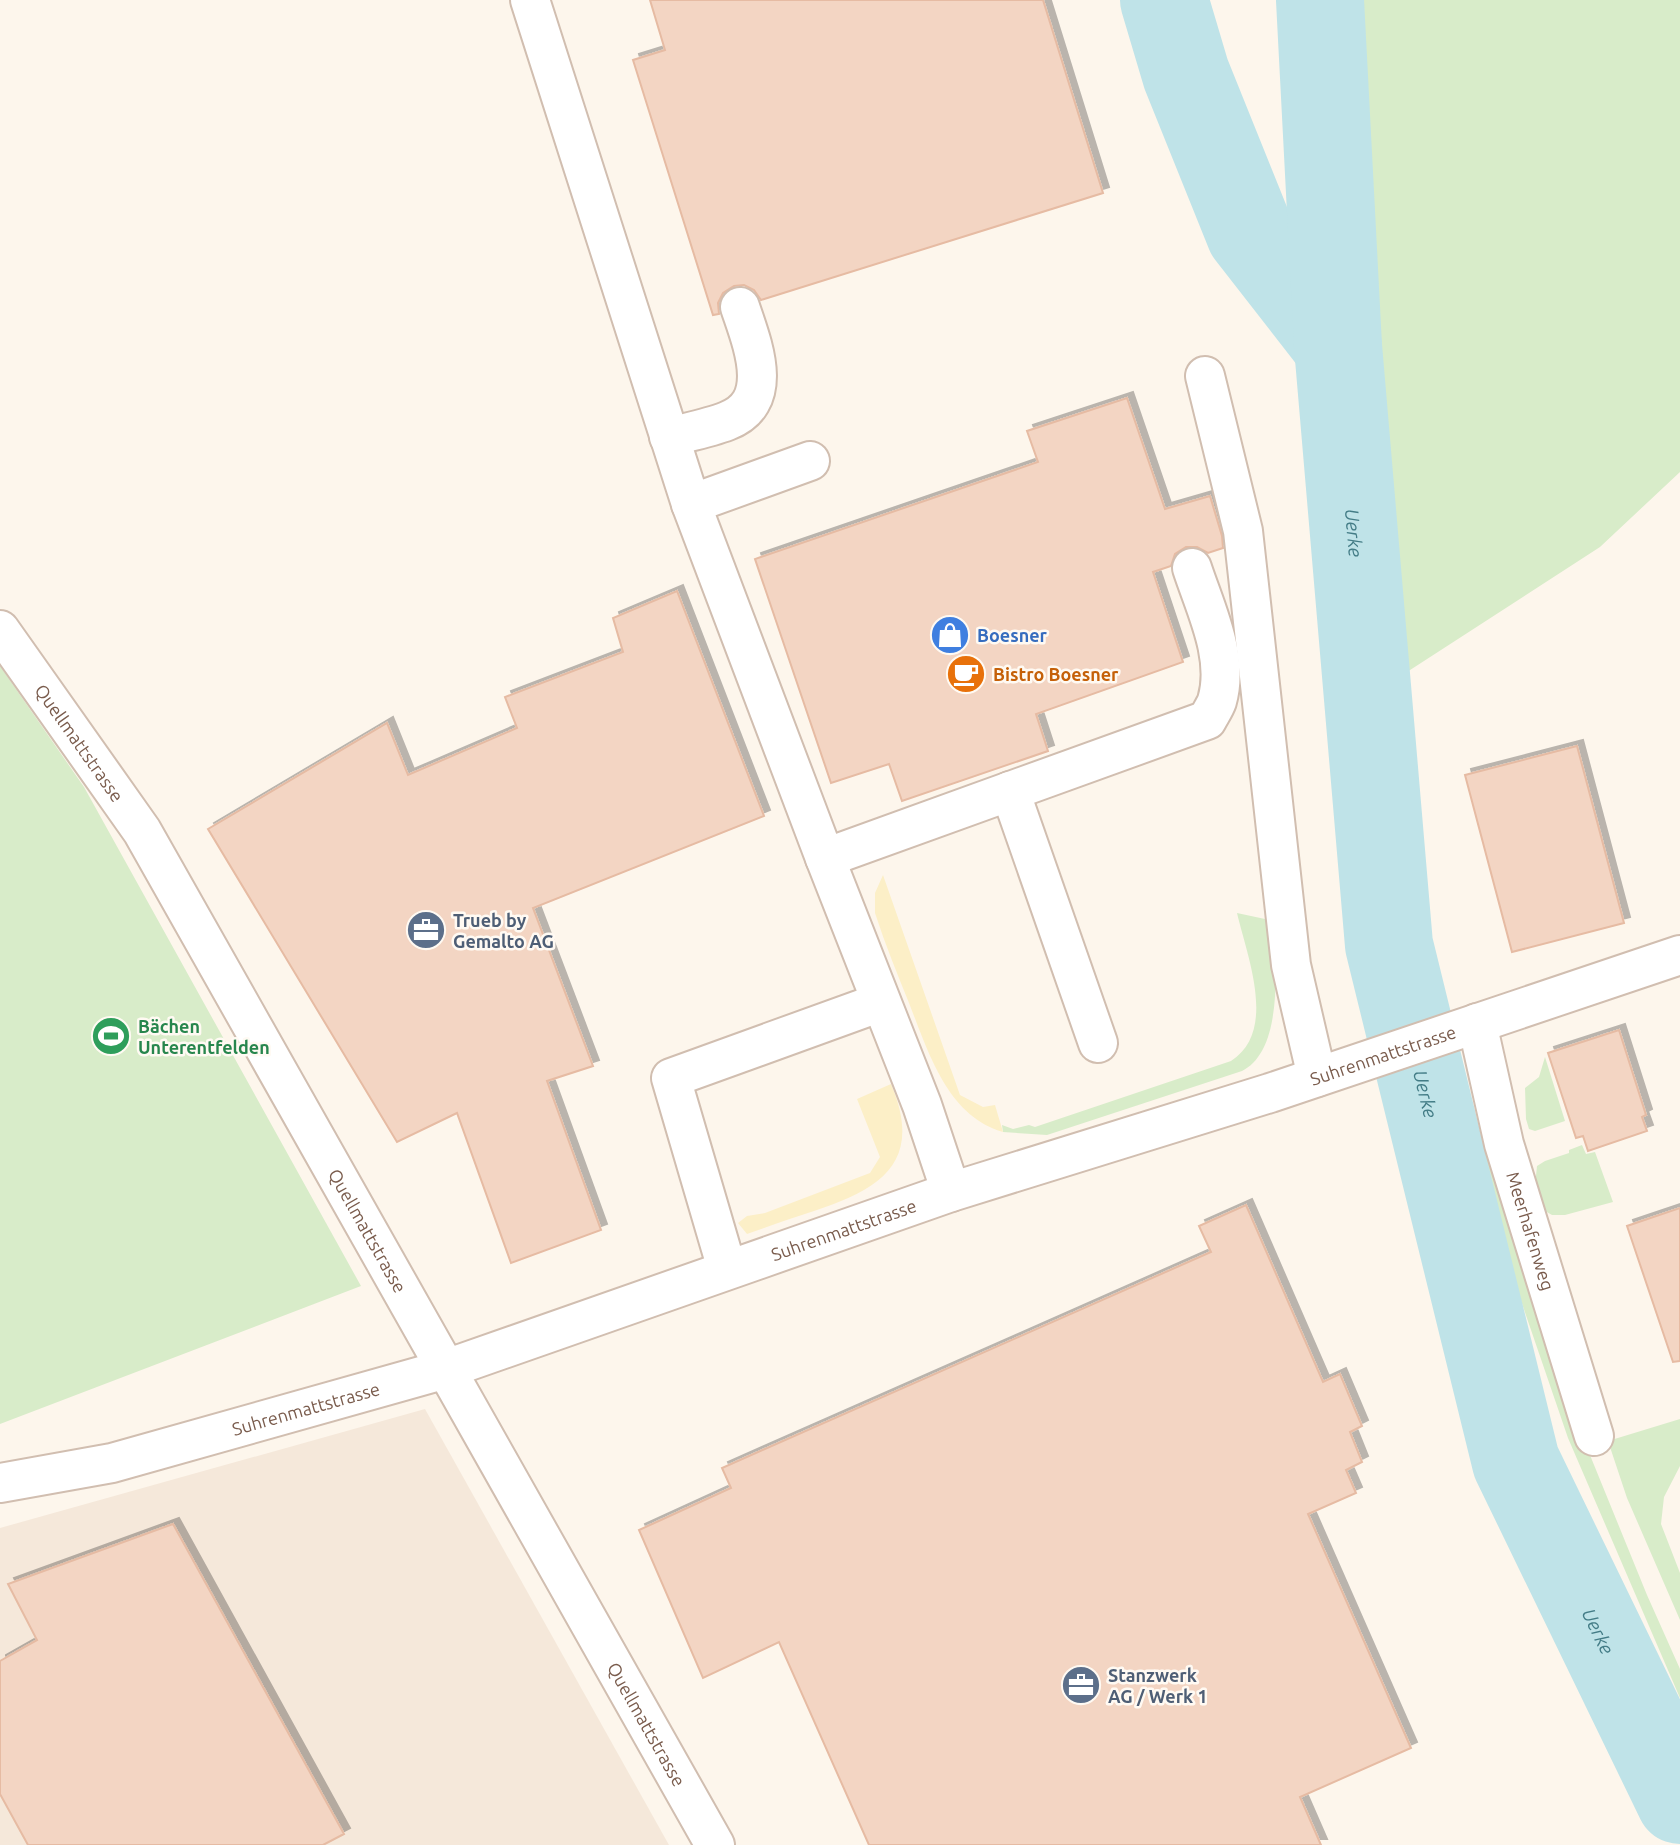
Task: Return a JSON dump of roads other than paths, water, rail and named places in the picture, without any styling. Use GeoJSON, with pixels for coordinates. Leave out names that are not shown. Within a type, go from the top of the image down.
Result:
{"type":"FeatureCollection","features":[{"type":"Feature","properties":{"kind":"street"},"geometry":{"type":"LineString","coordinates":[[530,0],[691,504],[922,1105],[951,1192]]}},
{"type":"Feature","properties":{"kind":"street"},"geometry":{"type":"LineString","coordinates":[[669,437],[729,421],[745,411],[756,393],[758,371],[740,307]]}},
{"type":"Feature","properties":{"kind":"street"},"geometry":{"type":"LineString","coordinates":[[1205,376],[1242,531],[1291,965],[1326,1074]]}},
{"type":"Feature","properties":{"kind":"street"},"geometry":{"type":"LineString","coordinates":[[691,504],[810,461]]}},
{"type":"Feature","properties":{"kind":"street"},"geometry":{"type":"LineString","coordinates":[[825,858],[1207,720],[1217,702],[1220,681],[1219,650],[1192,568]]}},
{"type":"Feature","properties":{"kind":"street","name":"Quellmattstrasse"},"geometry":{"type":"LineString","coordinates":[[0,630],[142,831],[715,1845]]}},
{"type":"Feature","properties":{"kind":"street"},"geometry":{"type":"LineString","coordinates":[[1010,791],[1098,1043]]}},
{"type":"Feature","properties":{"kind":"street","name":"Suhrenmattstrasse"},"geometry":{"type":"LineString","coordinates":[[0,1483],[112,1463],[446,1369],[951,1192],[1326,1074],[1680,955]]}},
{"type":"Feature","properties":{"kind":"street"},"geometry":{"type":"LineString","coordinates":[[727,1269],[671,1078],[881,1002]]}},
{"type":"Feature","properties":{"kind":"street","name":"Meerhafenweg"},"geometry":{"type":"LineString","coordinates":[[1466,1027],[1594,1436]]}},
{"type":"Feature","properties":{"kind":"waterway","name":"Uerke"},"geometry":{"type":"LineString","coordinates":[[1164,0],[1186,74],[1250,233],[1338,346]]}},
{"type":"Feature","properties":{"kind":"waterway","name":"Uerke"},"geometry":{"type":"LineString","coordinates":[[1320,0],[1338,346],[1389,945],[1516,1462],[1680,1800]]}},
{"type":"Feature","properties":{"kind":"place","name":"Boesner"},"geometry":{"type":"Point","coordinates":[950,635]}},
{"type":"Feature","properties":{"kind":"place","name":"Bistro Boesner"},"geometry":{"type":"Point","coordinates":[966,674]}},
{"type":"Feature","properties":{"kind":"place","name":"Trueb by Gemalto AG"},"geometry":{"type":"Point","coordinates":[426,930]}},
{"type":"Feature","properties":{"kind":"place","name":"Bächen Unterentfelden"},"geometry":{"type":"Point","coordinates":[111,1036]}},
{"type":"Feature","properties":{"kind":"place","name":"Stanzwerk AG / Werk 1"},"geometry":{"type":"Point","coordinates":[1081,1685]}}]}
